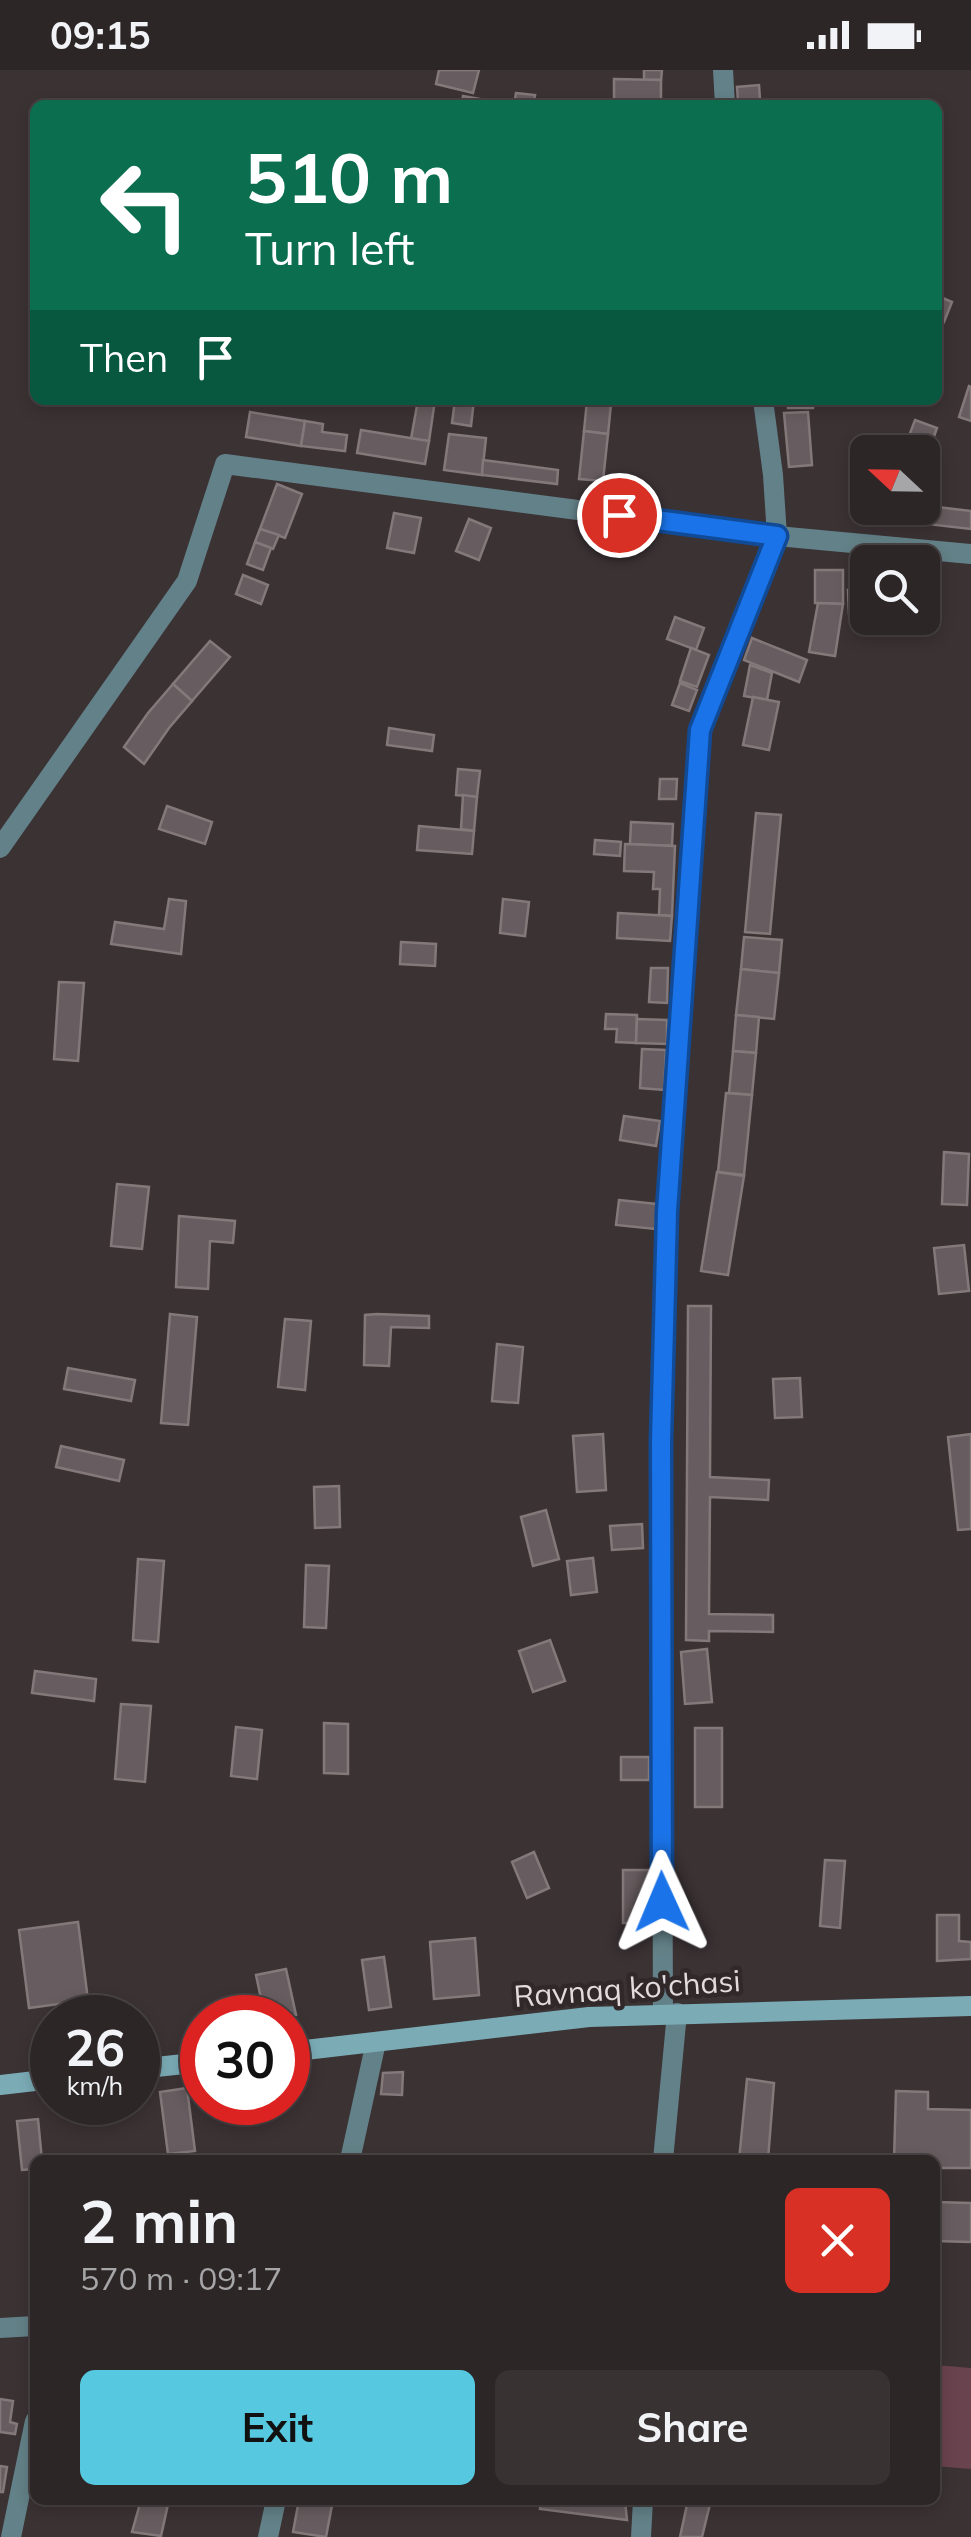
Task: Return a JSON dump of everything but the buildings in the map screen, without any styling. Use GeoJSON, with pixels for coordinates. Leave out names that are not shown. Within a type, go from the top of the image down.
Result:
{"type":"FeatureCollection","features":[{"type":"Feature","properties":{"kind":"street"},"geometry":{"type":"LineString","coordinates":[[723,70],[725,100]]}},
{"type":"Feature","properties":{"kind":"street"},"geometry":{"type":"LineString","coordinates":[[663,2155],[670,2014],[661,1480],[667,1212],[700,730],[777,536],[764,405]]}},
{"type":"Feature","properties":{"kind":"street"},"geometry":{"type":"LineString","coordinates":[[0,848],[188,580],[225,464],[777,536],[971,554]]}},
{"type":"Feature","properties":{"kind":"street","name":"Ravnaq ko'chasi"},"geometry":{"type":"LineString","coordinates":[[310,2050],[589,2017],[971,2006]]}},
{"type":"Feature","properties":{"kind":"street"},"geometry":{"type":"LineString","coordinates":[[351,2155],[376,2042]]}},
{"type":"Feature","properties":{"kind":"street"},"geometry":{"type":"LineString","coordinates":[[0,2085],[30,2082]]}},
{"type":"Feature","properties":{"kind":"street"},"geometry":{"type":"LineString","coordinates":[[0,2328],[30,2326]]}},
{"type":"Feature","properties":{"kind":"street"},"geometry":{"type":"LineString","coordinates":[[12,2537],[30,2446]]}},
{"type":"Feature","properties":{"kind":"street"},"geometry":{"type":"LineString","coordinates":[[268,2537],[275,2505]]}},
{"type":"Feature","properties":{"kind":"street"},"geometry":{"type":"LineString","coordinates":[[641,2537],[643,2505]]}},
{"type":"Feature","properties":{"kind":"shaded area"},"geometry":{"type":"Polygon","coordinates":[[[940,2365],[971,2368],[971,2469],[940,2466],[940,2365]]]}},
{"type":"Feature","properties":{"kind":"route"},"geometry":{"type":"LineString","coordinates":[[619,515],[777,536],[700,730],[667,1212],[661,1441],[662,1902]]}}]}
